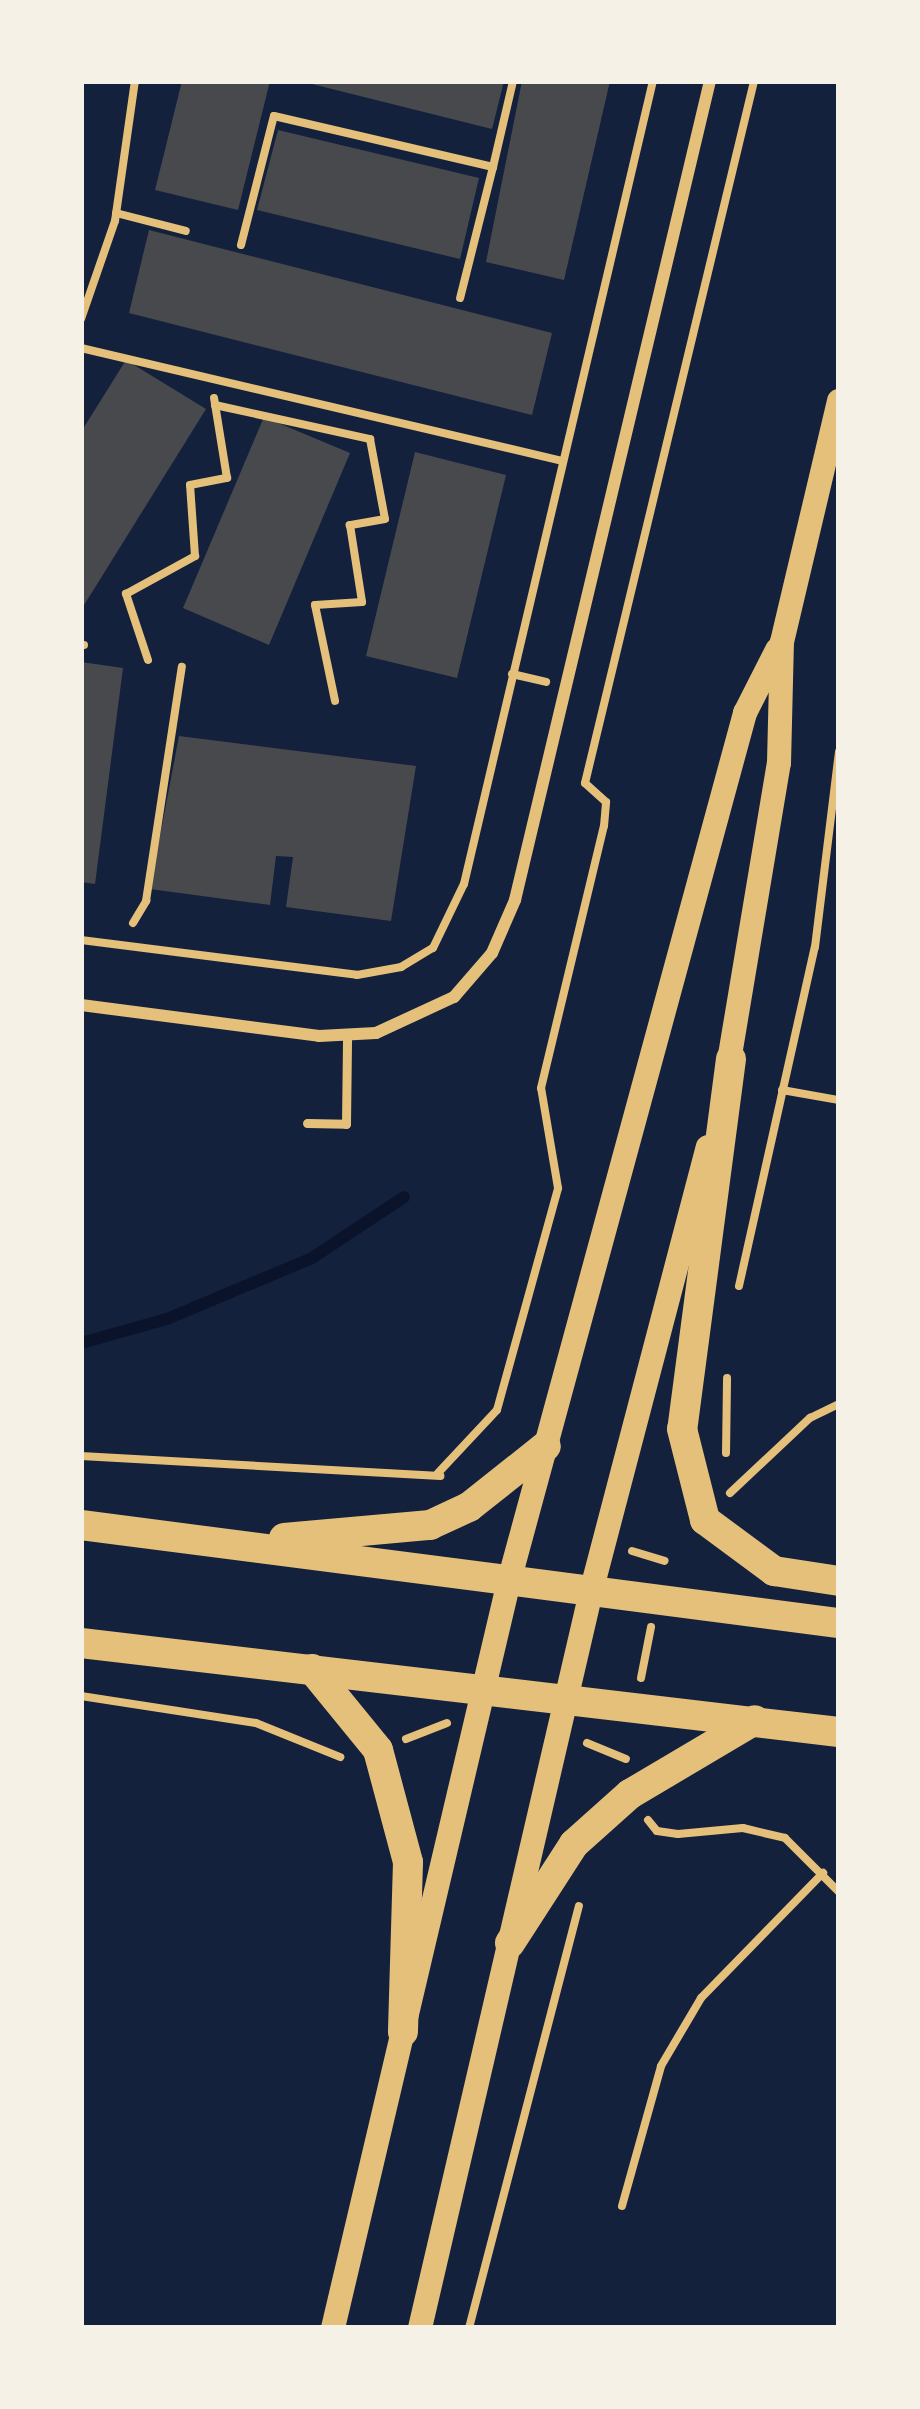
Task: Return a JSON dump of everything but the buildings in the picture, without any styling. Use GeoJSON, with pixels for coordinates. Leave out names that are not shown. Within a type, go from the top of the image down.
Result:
{"type":"FeatureCollection","features":[{"type":"Feature","properties":{"kind":"main road"},"geometry":{"type":"LineString","coordinates":[[839,401],[782,642],[778,763],[731,1059],[682,1429],[705,1520],[774,1571],[839,1581]]}},
{"type":"Feature","properties":{"kind":"main road"},"geometry":{"type":"LineString","coordinates":[[333,2328],[509,1581],[745,713],[782,642]]}},
{"type":"Feature","properties":{"kind":"main road"},"geometry":{"type":"LineString","coordinates":[[420,2328],[591,1592],[731,1059]]}},
{"type":"Feature","properties":{"kind":"main road"},"geometry":{"type":"LineString","coordinates":[[224,1542],[430,1526],[470,1507],[546,1446]]}},
{"type":"Feature","properties":{"kind":"main road"},"geometry":{"type":"LineString","coordinates":[[81,1525],[839,1623]]}},
{"type":"Feature","properties":{"kind":"main road"},"geometry":{"type":"LineString","coordinates":[[81,1643],[839,1732]]}},
{"type":"Feature","properties":{"kind":"main road"},"geometry":{"type":"LineString","coordinates":[[312,1670],[378,1750],[409,1862],[403,2032]]}},
{"type":"Feature","properties":{"kind":"main road"},"geometry":{"type":"LineString","coordinates":[[510,1943],[574,1844],[630,1794],[754,1720]]}},
{"type":"Feature","properties":{"kind":"street"},"geometry":{"type":"LineString","coordinates":[[81,1005],[347,1037],[404,1025],[454,997],[506,927],[710,81]]}},
{"type":"Feature","properties":{"kind":"lane"},"geometry":{"type":"LineString","coordinates":[[308,1123],[346,1124],[347,1037]]}},
{"type":"Feature","properties":{"kind":"path"},"geometry":{"type":"LineString","coordinates":[[81,319],[116,213],[135,81]]}},
{"type":"Feature","properties":{"kind":"path"},"geometry":{"type":"LineString","coordinates":[[460,298],[513,81]]}},
{"type":"Feature","properties":{"kind":"path"},"geometry":{"type":"LineString","coordinates":[[81,940],[357,975],[400,967],[433,948],[464,884],[653,81]]}},
{"type":"Feature","properties":{"kind":"path"},"geometry":{"type":"LineString","coordinates":[[81,1456],[438,1474],[497,1410],[558,1188],[541,1088],[604,826],[606,802],[585,783],[754,81]]}},
{"type":"Feature","properties":{"kind":"path"},"geometry":{"type":"LineString","coordinates":[[242,245],[274,116],[493,166]]}},
{"type":"Feature","properties":{"kind":"path"},"geometry":{"type":"LineString","coordinates":[[116,213],[186,232]]}},
{"type":"Feature","properties":{"kind":"path"},"geometry":{"type":"LineString","coordinates":[[81,347],[562,461]]}},
{"type":"Feature","properties":{"kind":"path"},"geometry":{"type":"LineString","coordinates":[[148,660],[127,594],[195,556],[190,485],[226,478],[214,401],[370,439],[385,519],[350,525],[362,602],[315,605],[335,701]]}},
{"type":"Feature","properties":{"kind":"path"},"geometry":{"type":"LineString","coordinates":[[133,922],[146,902],[182,667]]}},
{"type":"Feature","properties":{"kind":"path"},"geometry":{"type":"LineString","coordinates":[[736,1303],[815,947],[839,751]]}},
{"type":"Feature","properties":{"kind":"path"},"geometry":{"type":"LineString","coordinates":[[782,1090],[839,1100]]}},
{"type":"Feature","properties":{"kind":"path"},"geometry":{"type":"LineString","coordinates":[[726,1461],[727,1373]]}},
{"type":"Feature","properties":{"kind":"path"},"geometry":{"type":"LineString","coordinates":[[764,1458],[839,1404]]}},
{"type":"Feature","properties":{"kind":"path"},"geometry":{"type":"LineString","coordinates":[[81,1696],[256,1723],[328,1753],[357,1756]]}},
{"type":"Feature","properties":{"kind":"path"},"geometry":{"type":"LineString","coordinates":[[641,1810],[657,1831],[743,1828],[785,1838],[839,1892]]}},
{"type":"Feature","properties":{"kind":"path"},"geometry":{"type":"LineString","coordinates":[[622,2206],[661,2066],[701,1997],[823,1873]]}},
{"type":"Feature","properties":{"kind":"path"},"geometry":{"type":"LineString","coordinates":[[469,2328],[586,1882]]}},
{"type":"Feature","properties":{"kind":"waterway"},"geometry":{"type":"LineString","coordinates":[[81,1343],[167,1319],[312,1258],[404,1197]]}}]}
